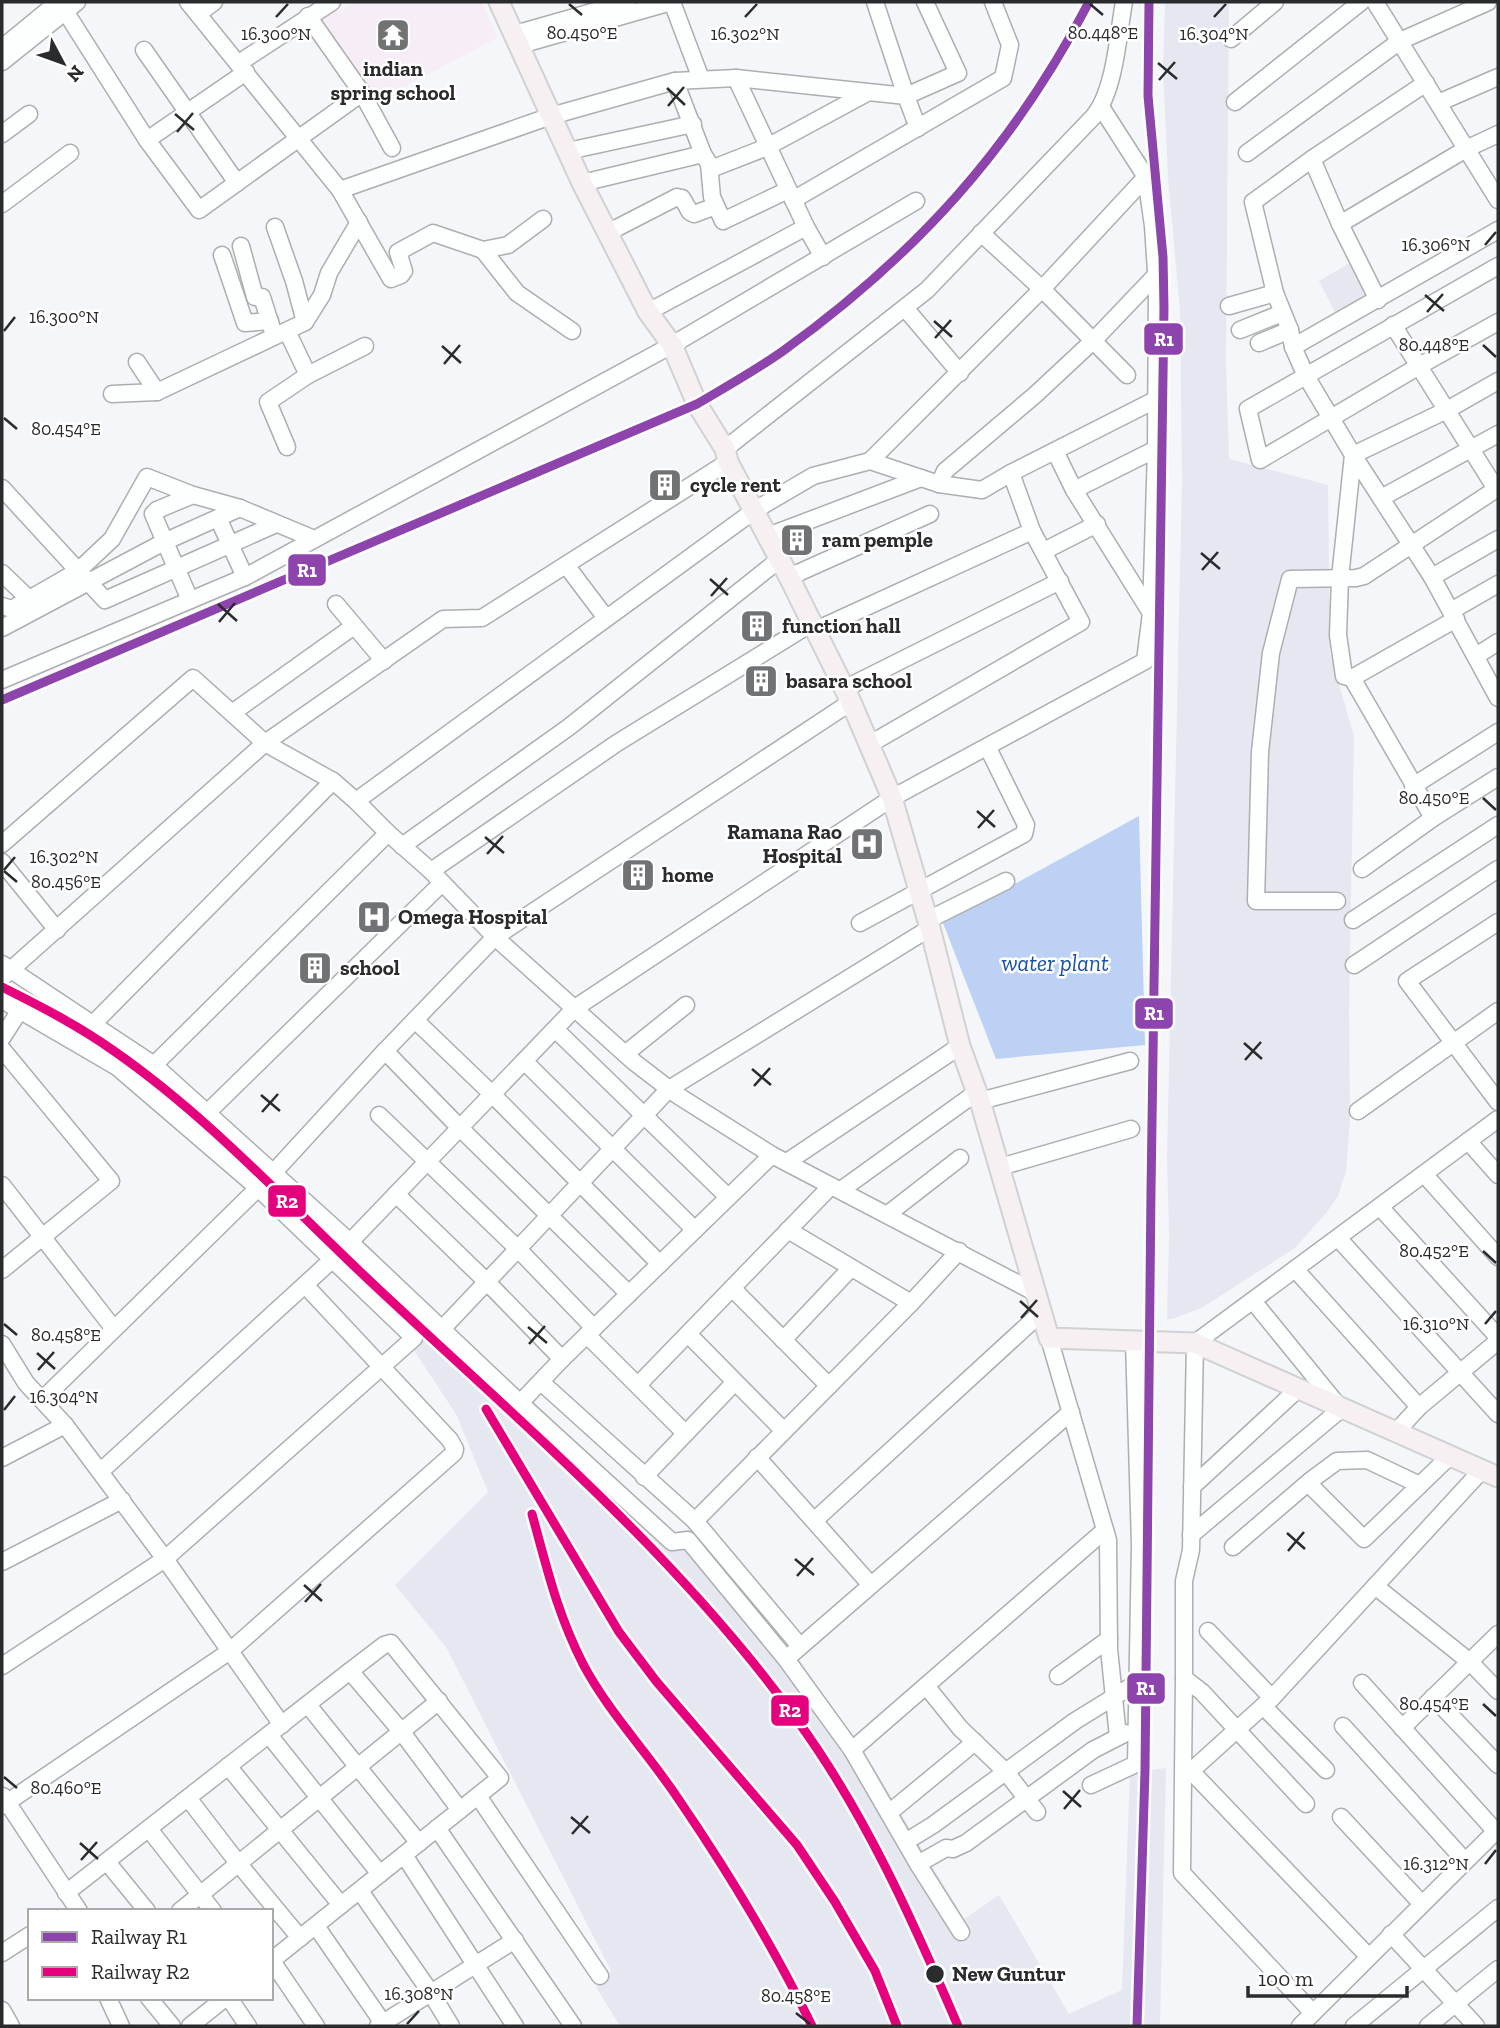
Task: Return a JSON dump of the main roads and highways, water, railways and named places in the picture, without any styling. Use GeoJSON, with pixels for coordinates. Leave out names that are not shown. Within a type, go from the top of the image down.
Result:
{"type":"FeatureCollection","features":[{"type":"Feature","properties":{"kind":"main road"},"geometry":{"type":"LineString","coordinates":[[499,2],[582,183],[648,312],[672,345],[697,404],[789,576],[870,744],[892,798],[929,924],[960,1046],[979,1097],[1049,1338],[1195,1343],[1490,1473]]}},
{"type":"Feature","properties":{"kind":"water","name":"water plant"},"geometry":{"type":"Polygon","coordinates":[[[1139,816],[1145,1045],[996,1059],[943,923],[1139,816]]]}},
{"type":"Feature","properties":{"kind":"rail line","name":"R1"},"geometry":{"type":"LineString","coordinates":[[2,700],[697,404],[762,365],[831,314],[876,276],[918,237],[957,195],[1028,105],[1089,2]]}},
{"type":"Feature","properties":{"kind":"rail line","name":"R1"},"geometry":{"type":"LineString","coordinates":[[1137,2026],[1145,1771],[1164,308],[1163,257],[1148,96],[1149,2]]}},
{"type":"Feature","properties":{"kind":"rail line","name":"R2"},"geometry":{"type":"LineString","coordinates":[[2,987],[101,1042],[183,1104],[595,1491],[701,1602],[751,1660],[797,1720],[845,1792],[886,1868],[958,2026]]}},
{"type":"Feature","properties":{"kind":"rail line","name":"R2"},"geometry":{"type":"LineString","coordinates":[[486,1409],[619,1632],[656,1681],[797,1845],[835,1902],[875,1971],[897,2026]]}},
{"type":"Feature","properties":{"kind":"rail line","name":"R2"},"geometry":{"type":"LineString","coordinates":[[532,1514],[559,1608],[583,1664],[731,1879],[781,1965],[812,2026]]}},
{"type":"Feature","properties":{"kind":"place","name":"indian spring school"},"geometry":{"type":"Point","coordinates":[393,35]}},
{"type":"Feature","properties":{"kind":"place","name":"cycle rent"},"geometry":{"type":"Point","coordinates":[665,485]}},
{"type":"Feature","properties":{"kind":"place","name":"ram pemple"},"geometry":{"type":"Point","coordinates":[797,540]}},
{"type":"Feature","properties":{"kind":"place","name":"function hall"},"geometry":{"type":"Point","coordinates":[757,626]}},
{"type":"Feature","properties":{"kind":"place","name":"basara school"},"geometry":{"type":"Point","coordinates":[761,681]}},
{"type":"Feature","properties":{"kind":"place","name":"Ramana Rao Hospital"},"geometry":{"type":"Point","coordinates":[867,844]}},
{"type":"Feature","properties":{"kind":"place","name":"home"},"geometry":{"type":"Point","coordinates":[638,875]}},
{"type":"Feature","properties":{"kind":"place","name":"Omega Hospital"},"geometry":{"type":"Point","coordinates":[374,917]}},
{"type":"Feature","properties":{"kind":"place","name":"school"},"geometry":{"type":"Point","coordinates":[315,968]}},
{"type":"Feature","properties":{"kind":"place","name":"New Guntur"},"geometry":{"type":"Point","coordinates":[935,1974]}}]}
